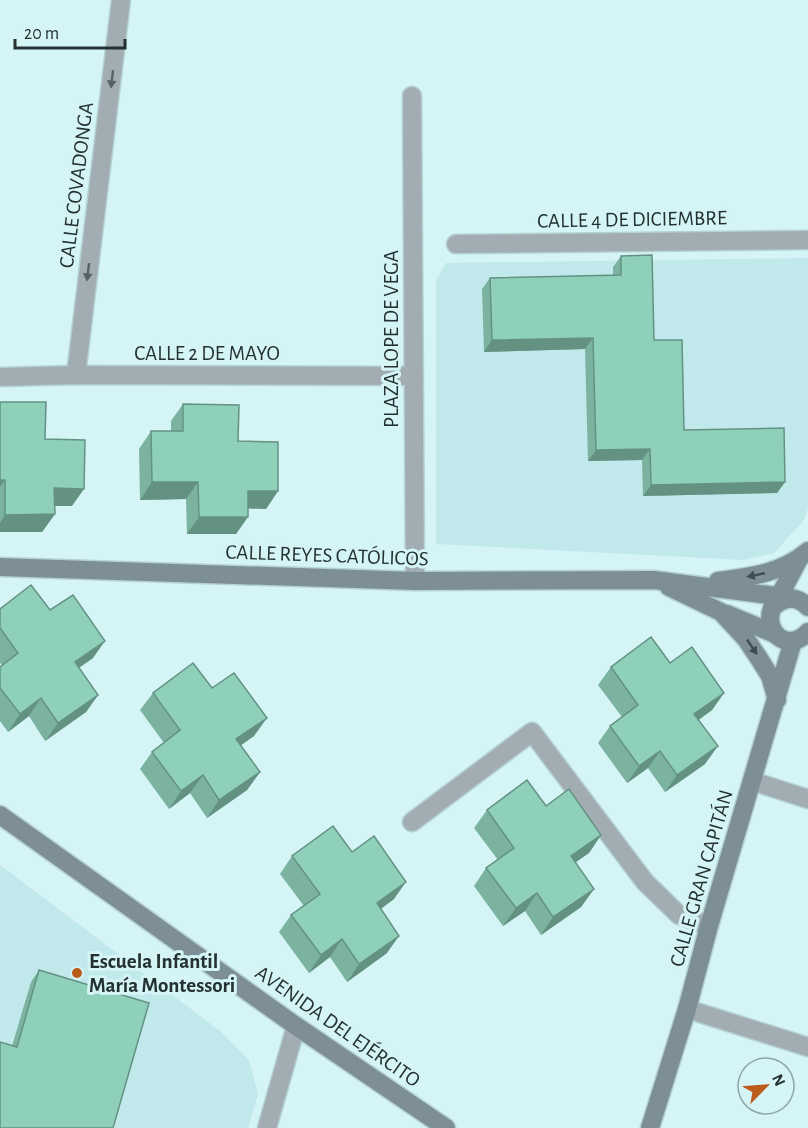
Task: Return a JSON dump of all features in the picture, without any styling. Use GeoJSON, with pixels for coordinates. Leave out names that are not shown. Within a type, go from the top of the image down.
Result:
{"type":"FeatureCollection","features":[{"type":"Feature","properties":{"kind":"street","name":"CALLE COVADONGA"},"geometry":{"type":"LineString","coordinates":[[76,375],[121,0]]}},
{"type":"Feature","properties":{"kind":"street","name":"PLAZA LOPE DE VEGA"},"geometry":{"type":"LineString","coordinates":[[412,96],[415,581]]}},
{"type":"Feature","properties":{"kind":"street","name":"CALLE 4 DE DICIEMBRE"},"geometry":{"type":"LineString","coordinates":[[456,244],[808,240]]}},
{"type":"Feature","properties":{"kind":"street","name":"CALLE 2 DE MAYO"},"geometry":{"type":"LineString","coordinates":[[0,377],[76,375],[414,376]]}},
{"type":"Feature","properties":{"kind":"street"},"geometry":{"type":"LineString","coordinates":[[692,585],[753,577],[777,571],[804,554]]}},
{"type":"Feature","properties":{"kind":"street"},"geometry":{"type":"LineString","coordinates":[[776,634],[771,628],[770,621],[793,600],[804,554]]}},
{"type":"Feature","properties":{"kind":"street","name":"CALLE REYES CATÓLICOS"},"geometry":{"type":"LineString","coordinates":[[0,567],[415,581],[654,580],[793,600]]}},
{"type":"Feature","properties":{"kind":"street","name":"CALLE REYES CATÓLICOS"},"geometry":{"type":"LineString","coordinates":[[654,580],[787,641],[804,635]]}},
{"type":"Feature","properties":{"kind":"street","name":"CALLE REYES CATÓLICOS"},"geometry":{"type":"LineString","coordinates":[[721,612],[746,639],[760,660],[770,676],[777,700]]}},
{"type":"Feature","properties":{"kind":"street","name":"CALLE GRAN CAPITÁN"},"geometry":{"type":"LineString","coordinates":[[650,1128],[777,700],[804,635]]}},
{"type":"Feature","properties":{"kind":"street"},"geometry":{"type":"LineString","coordinates":[[412,822],[532,732],[645,882],[679,915],[709,926]]}},
{"type":"Feature","properties":{"kind":"street"},"geometry":{"type":"LineString","coordinates":[[752,781],[808,799]]}},
{"type":"Feature","properties":{"kind":"street","name":"AVENIDA DEL EJÉRCITO"},"geometry":{"type":"LineString","coordinates":[[0,815],[296,1026],[446,1128]]}},
{"type":"Feature","properties":{"kind":"street"},"geometry":{"type":"LineString","coordinates":[[687,1009],[808,1047]]}},
{"type":"Feature","properties":{"kind":"street"},"geometry":{"type":"LineString","coordinates":[[267,1128],[296,1026]]}},
{"type":"Feature","properties":{"kind":"shaded area"},"geometry":{"type":"Polygon","coordinates":[[[808,258],[808,508],[804,520],[774,553],[743,560],[436,544],[436,280],[446,263],[808,258]]]}},
{"type":"Feature","properties":{"kind":"shaded area","name":"Escuela Infantil María Montessori"},"geometry":{"type":"Polygon","coordinates":[[[0,865],[220,1031],[249,1060],[258,1094],[248,1128],[0,1128],[0,865]]]}},
{"type":"Feature","properties":{"kind":"building"},"geometry":{"type":"Polygon","coordinates":[[[652,255],[654,340],[682,340],[684,430],[784,428],[785,482],[651,485],[650,449],[596,450],[593,338],[492,340],[490,278],[621,275],[621,256],[652,255]]]}},
{"type":"Feature","properties":{"kind":"building"},"geometry":{"type":"Polygon","coordinates":[[[0,402],[46,402],[45,439],[85,440],[84,489],[54,488],[55,514],[5,515],[5,480],[0,480],[0,402]]]}},
{"type":"Feature","properties":{"kind":"building"},"geometry":{"type":"Polygon","coordinates":[[[183,404],[239,405],[238,441],[278,442],[278,491],[248,491],[248,517],[199,517],[198,482],[152,482],[151,431],[183,431],[183,404]]]}},
{"type":"Feature","properties":{"kind":"building"},"geometry":{"type":"Polygon","coordinates":[[[31,585],[50,610],[73,595],[105,641],[75,662],[98,695],[58,723],[41,698],[20,714],[0,688],[0,667],[18,653],[0,628],[0,609],[31,585]]]}},
{"type":"Feature","properties":{"kind":"building"},"geometry":{"type":"Polygon","coordinates":[[[651,637],[670,663],[692,647],[724,693],[694,714],[718,746],[677,775],[660,751],[639,766],[610,726],[638,705],[611,667],[651,637]]]}},
{"type":"Feature","properties":{"kind":"building"},"geometry":{"type":"Polygon","coordinates":[[[193,663],[212,688],[234,673],[267,718],[236,739],[260,772],[219,800],[203,775],[181,791],[152,752],[180,730],[153,693],[193,663]]]}},
{"type":"Feature","properties":{"kind":"building"},"geometry":{"type":"Polygon","coordinates":[[[527,780],[546,806],[569,789],[601,835],[571,856],[594,889],[553,917],[537,893],[516,908],[486,868],[514,848],[487,810],[527,780]]]}},
{"type":"Feature","properties":{"kind":"building"},"geometry":{"type":"Polygon","coordinates":[[[333,826],[352,852],[374,836],[406,882],[377,903],[399,936],[359,964],[342,939],[321,955],[291,915],[320,894],[292,856],[333,826]]]}},
{"type":"Feature","properties":{"kind":"building"},"geometry":{"type":"Polygon","coordinates":[[[39,970],[149,1003],[113,1128],[0,1128],[0,1042],[17,1047],[39,970]]]}},
{"type":"Feature","properties":{"kind":"place","name":"Escuela Infantil María Montessori"},"geometry":{"type":"Point","coordinates":[77,973]}}]}
